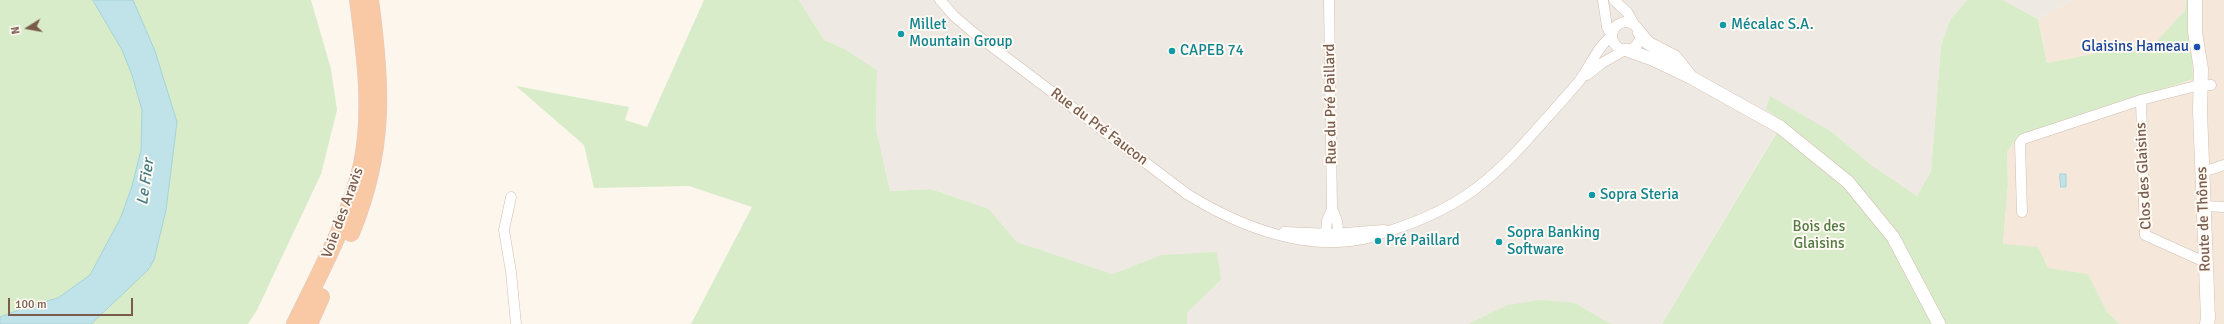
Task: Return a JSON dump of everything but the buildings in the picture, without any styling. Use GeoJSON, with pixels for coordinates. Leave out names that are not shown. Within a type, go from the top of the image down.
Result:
{"type":"FeatureCollection","features":[{"type":"Feature","properties":{"kind":"highway","name":"Voie des Aravis"},"geometry":{"type":"LineString","coordinates":[[295,324],[341,228],[362,162],[366,131],[367,98],[366,69],[358,0]]}},
{"type":"Feature","properties":{"kind":"highway","name":"Voie des Aravis"},"geometry":{"type":"LineString","coordinates":[[308,324],[343,252],[361,209],[372,169],[378,132],[379,100],[378,66],[370,0]]}},
{"type":"Feature","properties":{"kind":"main road","name":"Route de Thônes"},"geometry":{"type":"LineString","coordinates":[[2195,0],[2196,17],[2210,64],[2206,85],[2202,140],[2207,324]]}},
{"type":"Feature","properties":{"kind":"main road","name":"Route de Thônes"},"geometry":{"type":"LineString","coordinates":[[2200,324],[2207,297]]}},
{"type":"Feature","properties":{"kind":"street","name":"Rue du Pré Faucon"},"geometry":{"type":"LineString","coordinates":[[940,0],[964,25],[1187,194],[1229,218],[1272,232],[1332,236],[1392,230],[1440,212],[1489,179],[1508,162],[1580,79],[1606,42],[1612,36]]}},
{"type":"Feature","properties":{"kind":"street","name":"Rue du Pré Paillard"},"geometry":{"type":"LineString","coordinates":[[1329,0],[1332,209],[1327,221],[1332,236]]}},
{"type":"Feature","properties":{"kind":"street"},"geometry":{"type":"LineString","coordinates":[[1603,0],[1606,27],[1615,44],[1626,50],[1652,59],[1692,78],[1780,127],[1848,182],[1893,238],[1938,324]]}},
{"type":"Feature","properties":{"kind":"street"},"geometry":{"type":"LineString","coordinates":[[1614,0],[1627,12],[1637,29],[1648,43],[1675,57],[1692,78]]}},
{"type":"Feature","properties":{"kind":"street"},"geometry":{"type":"LineString","coordinates":[[1612,36],[1615,28],[1621,23],[1628,22],[1637,29],[1638,43],[1633,48],[1626,50]]}},
{"type":"Feature","properties":{"kind":"street","name":"Rue du Pré Faucon"},"geometry":{"type":"LineString","coordinates":[[1580,79],[1602,63],[1626,50]]}},
{"type":"Feature","properties":{"kind":"street","name":"Clos des Glaisins"},"geometry":{"type":"LineString","coordinates":[[2022,212],[2020,143],[2023,139],[2141,100],[2206,85]]}},
{"type":"Feature","properties":{"kind":"street","name":"Clos des Glaisins"},"geometry":{"type":"LineString","coordinates":[[2141,100],[2145,235],[2198,259],[2206,260]]}},
{"type":"Feature","properties":{"kind":"street"},"geometry":{"type":"LineString","coordinates":[[2203,172],[2224,165]]}},
{"type":"Feature","properties":{"kind":"street"},"geometry":{"type":"LineString","coordinates":[[511,197],[504,230],[511,272],[516,324]]}},
{"type":"Feature","properties":{"kind":"street"},"geometry":{"type":"LineString","coordinates":[[2204,206],[2224,207]]}},
{"type":"Feature","properties":{"kind":"shaded area"},"geometry":{"type":"Polygon","coordinates":[[[799,0],[1967,0],[1950,20],[1941,45],[1931,171],[1917,196],[1870,164],[1832,132],[1783,121],[1662,324],[1611,324],[1575,303],[1507,305],[1468,324],[1187,324],[1187,313],[1221,280],[1161,255],[1112,274],[1017,242],[989,209],[931,189],[890,191],[876,128],[877,70],[845,49],[824,40],[799,0]]]}},
{"type":"Feature","properties":{"kind":"shaded area"},"geometry":{"type":"Polygon","coordinates":[[[2003,0],[2072,0],[2038,19],[2003,0]]]}},
{"type":"Feature","properties":{"kind":"shaded area"},"geometry":{"type":"Polygon","coordinates":[[[2072,0],[2186,0],[2185,10],[2157,41],[2047,63],[2038,19],[2072,0]]]}},
{"type":"Feature","properties":{"kind":"shaded area"},"geometry":{"type":"Polygon","coordinates":[[[2191,0],[2224,0],[2224,324],[2120,324],[2107,312],[2088,275],[2048,268],[2003,244],[2008,184],[2007,152],[2018,137],[2193,79],[2191,0]]]}},
{"type":"Feature","properties":{"kind":"green space"},"geometry":{"type":"Polygon","coordinates":[[[0,0],[311,0],[331,69],[337,110],[321,174],[257,310],[248,324],[0,324],[0,0]]]}},
{"type":"Feature","properties":{"kind":"green space"},"geometry":{"type":"Polygon","coordinates":[[[704,0],[799,0],[824,40],[845,49],[877,70],[876,128],[890,191],[931,189],[989,209],[1017,242],[1112,274],[1161,255],[1217,252],[1221,280],[1187,313],[1187,324],[691,324],[752,207],[689,186],[594,188],[584,145],[516,86],[629,107],[625,120],[647,127],[704,0]]]}},
{"type":"Feature","properties":{"kind":"green space","name":"Bois des Glaisins"},"geometry":{"type":"Polygon","coordinates":[[[1967,0],[2003,0],[2038,19],[2047,63],[2157,41],[2185,10],[2186,0],[2191,0],[2193,79],[2018,137],[2007,152],[2008,184],[2003,244],[2038,247],[2048,268],[2088,274],[2107,312],[2120,324],[1662,324],[1783,122],[1766,109],[1770,96],[1832,132],[1870,164],[1917,196],[1931,171],[1941,45],[1950,20],[1967,0]]]}},
{"type":"Feature","properties":{"kind":"green space"},"geometry":{"type":"Polygon","coordinates":[[[1540,300],[1575,303],[1611,324],[1468,324],[1507,305],[1540,300]]]}},
{"type":"Feature","properties":{"kind":"water","name":"Le Fier"},"geometry":{"type":"Polygon","coordinates":[[[93,0],[133,0],[155,51],[177,122],[166,210],[154,260],[148,270],[91,324],[0,324],[0,317],[29,306],[58,298],[90,275],[121,217],[132,186],[141,150],[142,110],[132,75],[122,50],[93,0]]]}},
{"type":"Feature","properties":{"kind":"water"},"geometry":{"type":"Polygon","coordinates":[[[2060,174],[2066,174],[2066,187],[2061,187],[2060,174]]]}},
{"type":"Feature","properties":{"kind":"place","name":"Mécalac S.A."},"geometry":{"type":"Point","coordinates":[1723,25]}},
{"type":"Feature","properties":{"kind":"place","name":"Millet Mountain Group"},"geometry":{"type":"Point","coordinates":[901,34]}},
{"type":"Feature","properties":{"kind":"place","name":"Glaisins Hameau"},"geometry":{"type":"Point","coordinates":[2197,47]}},
{"type":"Feature","properties":{"kind":"place","name":"CAPEB 74"},"geometry":{"type":"Point","coordinates":[1172,51]}},
{"type":"Feature","properties":{"kind":"place","name":"Sopra Steria"},"geometry":{"type":"Point","coordinates":[1592,195]}},
{"type":"Feature","properties":{"kind":"place","name":"Pré Paillard"},"geometry":{"type":"Point","coordinates":[1378,241]}},
{"type":"Feature","properties":{"kind":"place","name":"Sopra Banking Software"},"geometry":{"type":"Point","coordinates":[1499,242]}}]}
